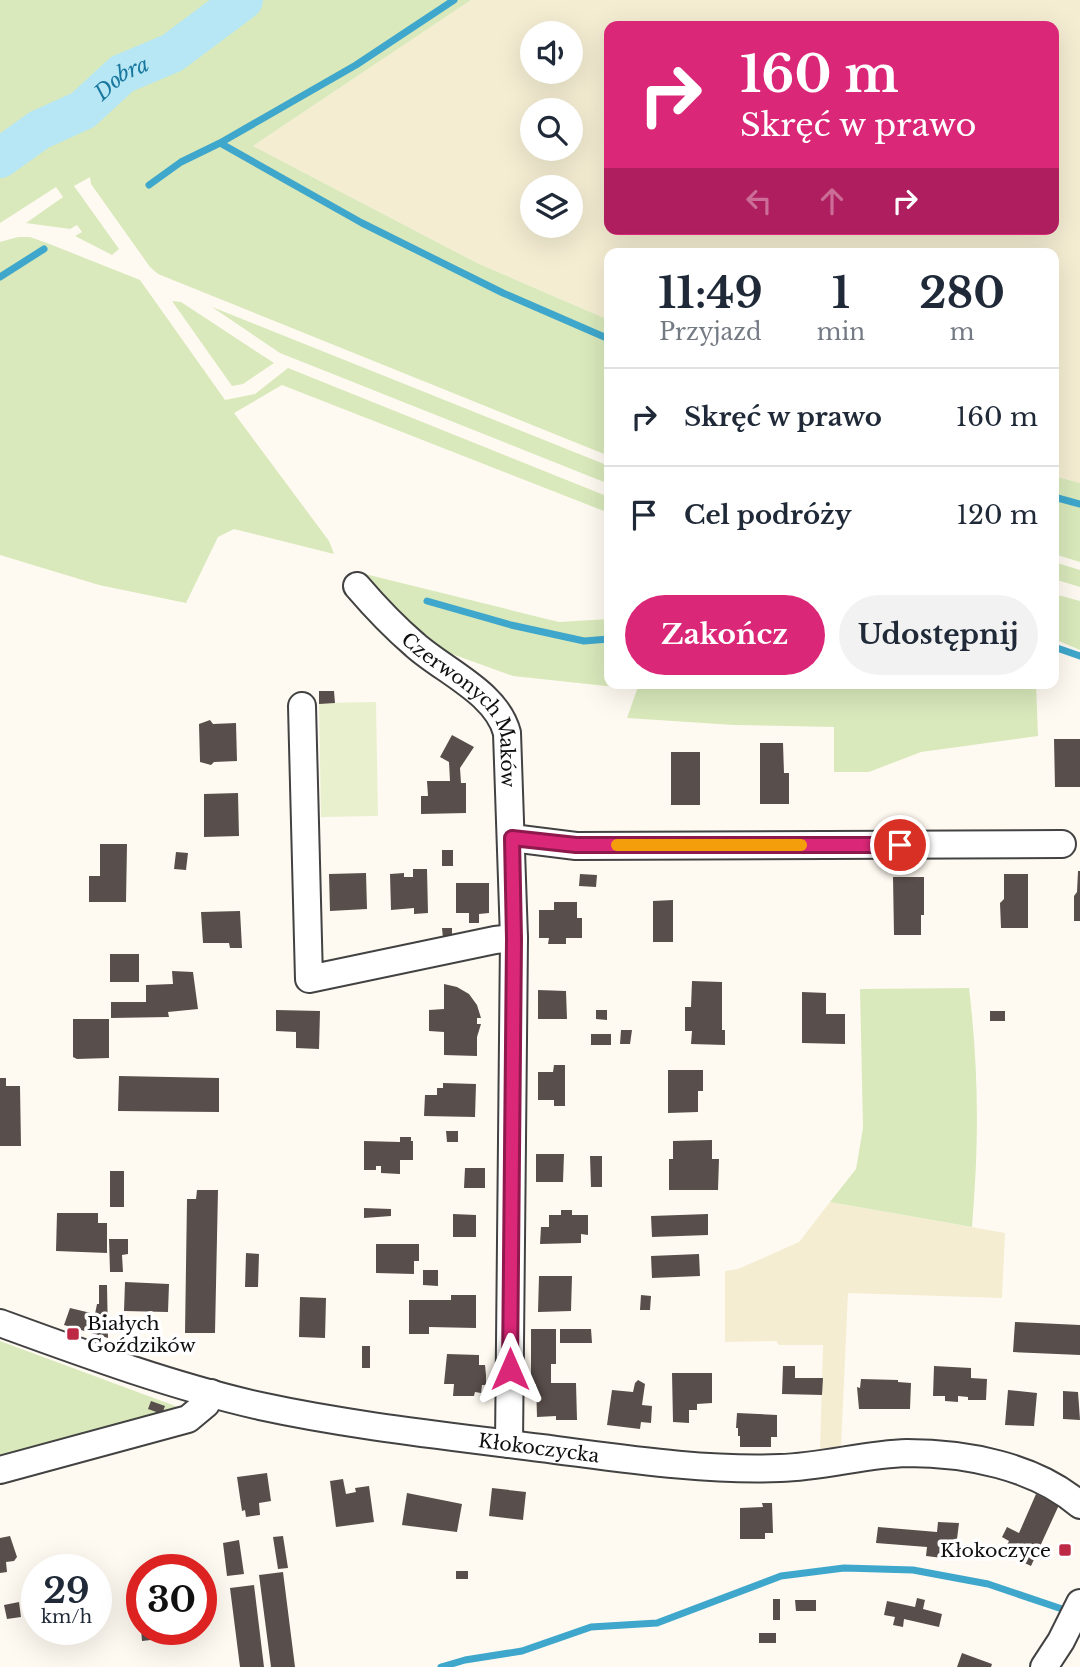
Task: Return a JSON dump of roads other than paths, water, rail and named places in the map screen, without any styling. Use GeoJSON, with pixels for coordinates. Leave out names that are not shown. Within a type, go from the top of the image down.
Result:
{"type":"FeatureCollection","features":[{"type":"Feature","properties":{"kind":"street","name":"Czerwonych Maków"},"geometry":{"type":"LineString","coordinates":[[357,586],[416,646],[494,705],[504,720],[507,733],[514,939],[509,1444]]}},
{"type":"Feature","properties":{"kind":"street"},"geometry":{"type":"LineString","coordinates":[[302,706],[309,979],[495,940],[514,939]]}},
{"type":"Feature","properties":{"kind":"street"},"geometry":{"type":"LineString","coordinates":[[512,838],[576,845],[1062,844]]}},
{"type":"Feature","properties":{"kind":"street","name":"Kłokoczycka"},"geometry":{"type":"LineString","coordinates":[[0,1323],[57,1346],[211,1393],[263,1406],[435,1435],[612,1457],[730,1468],[782,1468],[906,1453],[948,1455],[980,1460],[1026,1474],[1065,1492],[1080,1505]]}},
{"type":"Feature","properties":{"kind":"street"},"geometry":{"type":"LineString","coordinates":[[0,1470],[188,1419],[206,1404],[211,1393]]}},
{"type":"Feature","properties":{"kind":"street"},"geometry":{"type":"LineString","coordinates":[[1044,1667],[1061,1642],[1077,1610]]}},
{"type":"Feature","properties":{"kind":"waterway","name":"Dobra"},"geometry":{"type":"LineString","coordinates":[[0,158],[39,130],[83,110],[122,74],[172,53],[243,0]]}},
{"type":"Feature","properties":{"kind":"waterway"},"geometry":{"type":"LineString","coordinates":[[454,0],[356,65],[220,143],[362,223],[503,293],[604,337]]}},
{"type":"Feature","properties":{"kind":"waterway"},"geometry":{"type":"LineString","coordinates":[[149,185],[181,162],[220,143]]}},
{"type":"Feature","properties":{"kind":"waterway"},"geometry":{"type":"LineString","coordinates":[[0,277],[44,249]]}},
{"type":"Feature","properties":{"kind":"waterway"},"geometry":{"type":"LineString","coordinates":[[1059,498],[1080,504]]}},
{"type":"Feature","properties":{"kind":"waterway"},"geometry":{"type":"LineString","coordinates":[[427,601],[511,625],[584,641],[604,639]]}},
{"type":"Feature","properties":{"kind":"waterway"},"geometry":{"type":"LineString","coordinates":[[1059,649],[1080,656]]}},
{"type":"Feature","properties":{"kind":"waterway"},"geometry":{"type":"LineString","coordinates":[[441,1667],[465,1660],[522,1651],[591,1627],[657,1623],[781,1576],[844,1568],[913,1570],[988,1584],[1071,1612]]}},
{"type":"Feature","properties":{"kind":"place","name":"Białych Goździków"},"geometry":{"type":"Point","coordinates":[73,1334]}},
{"type":"Feature","properties":{"kind":"place","name":"Kłokoczyce"},"geometry":{"type":"Point","coordinates":[1065,1550]}}]}
